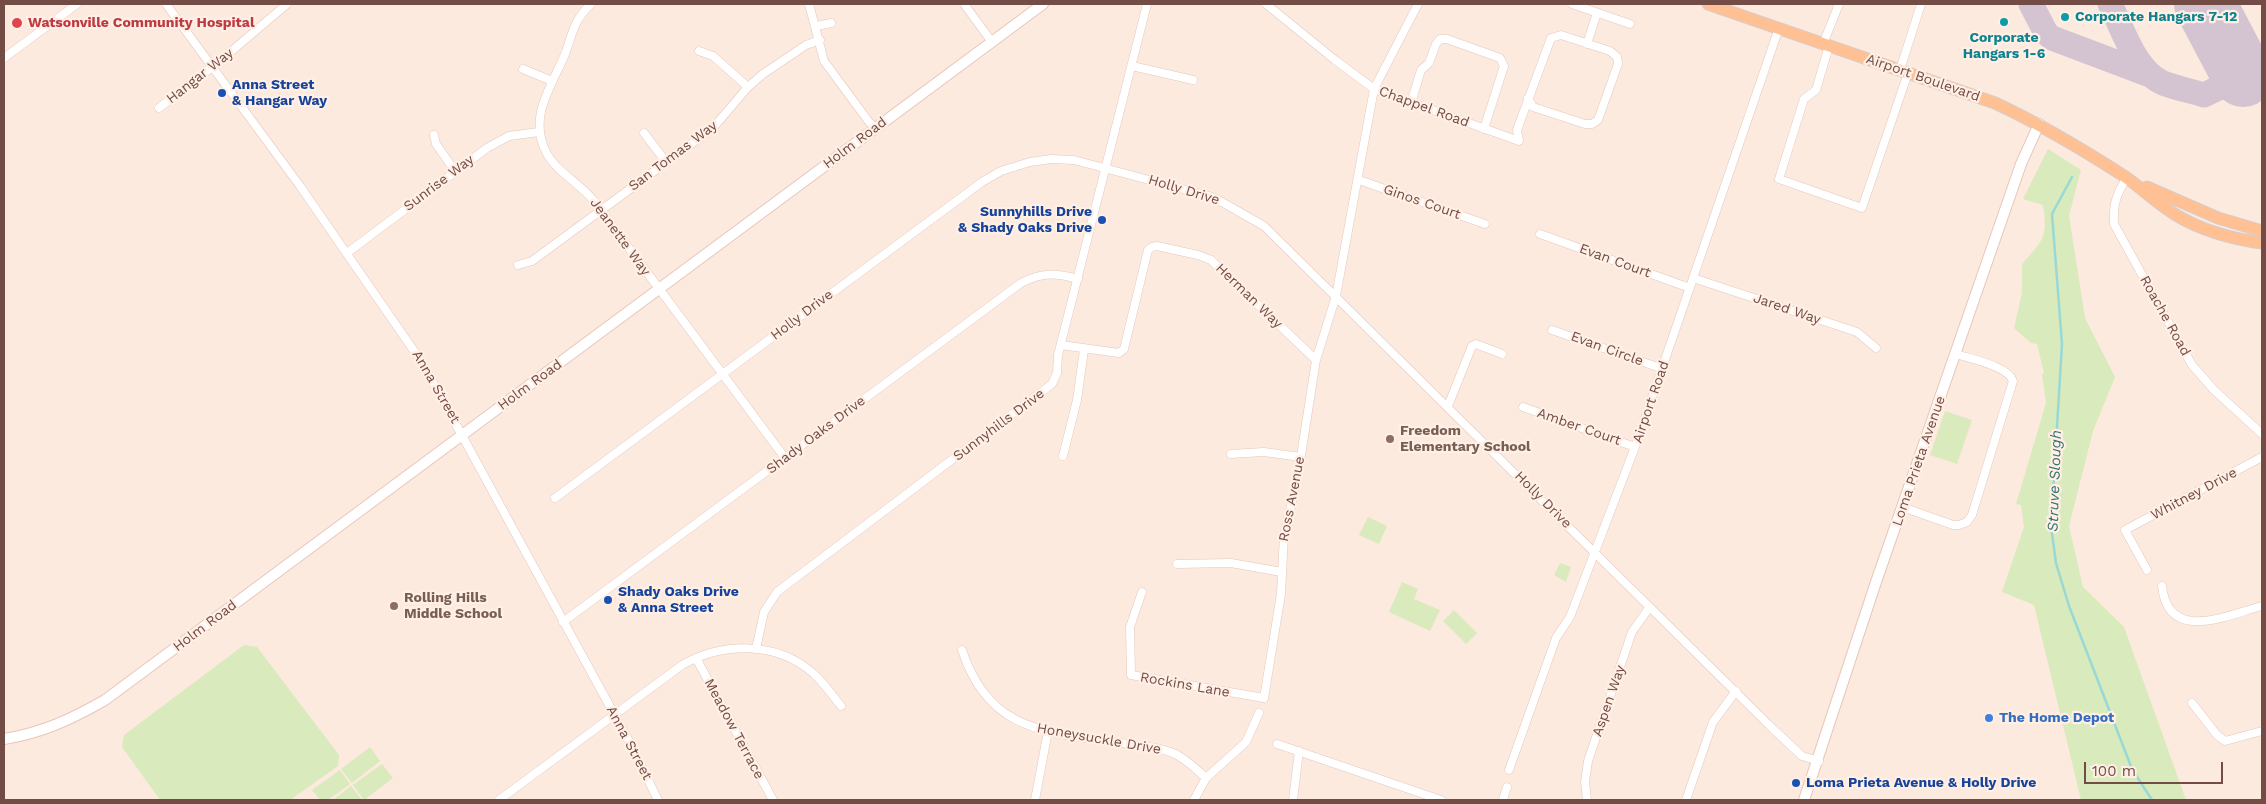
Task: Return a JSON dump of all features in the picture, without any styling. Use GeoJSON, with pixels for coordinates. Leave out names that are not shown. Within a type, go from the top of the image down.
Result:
{"type":"FeatureCollection","features":[{"type":"Feature","properties":{"kind":"main road","name":"Airport Boulevard"},"geometry":{"type":"LineString","coordinates":[[1708,4],[1994,103],[2039,124],[2127,178],[2176,215],[2212,231],[2262,244]]}},
{"type":"Feature","properties":{"kind":"main road","name":"Airport Boulevard"},"geometry":{"type":"LineString","coordinates":[[2127,178],[2218,218],[2262,231]]}},
{"type":"Feature","properties":{"kind":"street"},"geometry":{"type":"LineString","coordinates":[[4,58],[77,4]]}},
{"type":"Feature","properties":{"kind":"street","name":"Anna Street"},"geometry":{"type":"LineString","coordinates":[[166,4],[347,253],[412,347],[463,434],[615,716],[658,800]]}},
{"type":"Feature","properties":{"kind":"street","name":"Hangar Way"},"geometry":{"type":"LineString","coordinates":[[158,108],[212,67],[287,4]]}},
{"type":"Feature","properties":{"kind":"street","name":"Jeanette Way"},"geometry":{"type":"LineString","coordinates":[[591,4],[572,28],[566,52],[540,111],[539,132],[550,159],[584,189],[785,458]]}},
{"type":"Feature","properties":{"kind":"street"},"geometry":{"type":"LineString","coordinates":[[809,4],[817,26],[824,61],[869,122],[876,128]]}},
{"type":"Feature","properties":{"kind":"street"},"geometry":{"type":"LineString","coordinates":[[964,4],[992,42]]}},
{"type":"Feature","properties":{"kind":"street","name":"Holm Road"},"geometry":{"type":"LineString","coordinates":[[4,740],[32,735],[65,722],[105,700],[1043,4]]}},
{"type":"Feature","properties":{"kind":"street","name":"Sunnyhills Drive"},"geometry":{"type":"LineString","coordinates":[[756,649],[764,612],[777,592],[1049,388],[1057,373],[1061,346],[1147,4]]}},
{"type":"Feature","properties":{"kind":"street","name":"Chappel Road"},"geometry":{"type":"LineString","coordinates":[[1266,4],[1374,89],[1411,103],[1518,141],[1517,130],[1528,98]]}},
{"type":"Feature","properties":{"kind":"street"},"geometry":{"type":"LineString","coordinates":[[1316,360],[1327,319],[1336,296],[1359,180],[1374,89],[1418,4]]}},
{"type":"Feature","properties":{"kind":"street"},"geometry":{"type":"LineString","coordinates":[[1572,4],[1630,24]]}},
{"type":"Feature","properties":{"kind":"street"},"geometry":{"type":"LineString","coordinates":[[1839,4],[1826,45],[1816,90],[1804,99],[1779,179],[1862,208],[1904,72],[1921,4]]}},
{"type":"Feature","properties":{"kind":"street"},"geometry":{"type":"LineString","coordinates":[[1587,44],[1597,13]]}},
{"type":"Feature","properties":{"kind":"street"},"geometry":{"type":"LineString","coordinates":[[817,26],[831,23]]}},
{"type":"Feature","properties":{"kind":"street","name":"Airport Road"},"geometry":{"type":"LineString","coordinates":[[1509,770],[1556,638],[1570,617],[1636,447],[1779,28]]}},
{"type":"Feature","properties":{"kind":"street"},"geometry":{"type":"LineString","coordinates":[[1561,35],[1610,51],[1618,61],[1596,122],[1585,124],[1533,107],[1528,98],[1551,38],[1561,35]]}},
{"type":"Feature","properties":{"kind":"street"},"geometry":{"type":"LineString","coordinates":[[1411,103],[1421,70],[1431,60],[1438,41],[1447,39],[1500,58],[1504,66],[1484,129]]}},
{"type":"Feature","properties":{"kind":"street","name":"San Tomas Way"},"geometry":{"type":"LineString","coordinates":[[518,265],[532,260],[713,128],[748,87],[806,45],[820,40]]}},
{"type":"Feature","properties":{"kind":"street"},"geometry":{"type":"LineString","coordinates":[[699,51],[713,56],[748,87]]}},
{"type":"Feature","properties":{"kind":"street"},"geometry":{"type":"LineString","coordinates":[[1132,66],[1193,80]]}},
{"type":"Feature","properties":{"kind":"street"},"geometry":{"type":"LineString","coordinates":[[523,68],[552,81]]}},
{"type":"Feature","properties":{"kind":"street","name":"Loma Prieta Avenue"},"geometry":{"type":"LineString","coordinates":[[1804,800],[1819,761],[1876,582],[2021,164],[2039,124]]}},
{"type":"Feature","properties":{"kind":"street","name":"Sunrise Way"},"geometry":{"type":"LineString","coordinates":[[347,253],[455,171],[502,139],[517,134],[539,132]]}},
{"type":"Feature","properties":{"kind":"street"},"geometry":{"type":"LineString","coordinates":[[644,132],[666,162]]}},
{"type":"Feature","properties":{"kind":"street"},"geometry":{"type":"LineString","coordinates":[[434,135],[436,144],[455,171]]}},
{"type":"Feature","properties":{"kind":"street","name":"Holly Drive"},"geometry":{"type":"LineString","coordinates":[[556,498],[991,176],[1020,164],[1051,159],[1074,160],[1214,197],[1264,226],[1596,552],[1649,608],[1802,756],[1819,761]]}},
{"type":"Feature","properties":{"kind":"street","name":"Roache Road"},"geometry":{"type":"LineString","coordinates":[[2127,178],[2116,193],[2113,209],[2114,224],[2192,365],[2214,390],[2262,434]]}},
{"type":"Feature","properties":{"kind":"street","name":"Ginos Court"},"geometry":{"type":"LineString","coordinates":[[1359,180],[1485,224]]}},
{"type":"Feature","properties":{"kind":"street","name":"Evan Court"},"geometry":{"type":"LineString","coordinates":[[1540,234],[1690,288]]}},
{"type":"Feature","properties":{"kind":"street","name":"Herman Way"},"geometry":{"type":"LineString","coordinates":[[1061,346],[1119,353],[1124,349],[1148,250],[1154,246],[1198,255],[1211,260],[1316,360]]}},
{"type":"Feature","properties":{"kind":"street","name":"Shady Oaks Drive"},"geometry":{"type":"LineString","coordinates":[[563,622],[1021,283],[1036,276],[1049,273],[1078,279]]}},
{"type":"Feature","properties":{"kind":"street","name":"Jared Way"},"geometry":{"type":"LineString","coordinates":[[1693,278],[1857,332],[1876,348]]}},
{"type":"Feature","properties":{"kind":"street","name":"Evan Circle"},"geometry":{"type":"LineString","coordinates":[[1552,330],[1663,369]]}},
{"type":"Feature","properties":{"kind":"street"},"geometry":{"type":"LineString","coordinates":[[1448,406],[1472,346],[1476,344],[1502,354]]}},
{"type":"Feature","properties":{"kind":"street"},"geometry":{"type":"LineString","coordinates":[[1063,456],[1077,400],[1084,350]]}},
{"type":"Feature","properties":{"kind":"street"},"geometry":{"type":"LineString","coordinates":[[1902,507],[1956,526],[1967,522],[1972,515],[2013,382],[2011,376],[2004,370],[1956,354]]}},
{"type":"Feature","properties":{"kind":"street","name":"Ross Avenue"},"geometry":{"type":"LineString","coordinates":[[1264,698],[1281,594],[1284,535],[1301,457],[1316,360]]}},
{"type":"Feature","properties":{"kind":"street","name":"Amber Court"},"geometry":{"type":"LineString","coordinates":[[1523,407],[1636,447]]}},
{"type":"Feature","properties":{"kind":"street"},"geometry":{"type":"LineString","coordinates":[[1230,454],[1264,452],[1301,457]]}},
{"type":"Feature","properties":{"kind":"street","name":"Whitney Drive"},"geometry":{"type":"LineString","coordinates":[[2147,570],[2125,530],[2262,457]]}},
{"type":"Feature","properties":{"kind":"street"},"geometry":{"type":"LineString","coordinates":[[1177,564],[1232,563],[1282,572]]}},
{"type":"Feature","properties":{"kind":"street"},"geometry":{"type":"LineString","coordinates":[[2162,586],[2164,597],[2170,610],[2185,621],[2203,620],[2262,606]]}},
{"type":"Feature","properties":{"kind":"street","name":"Rockins Lane"},"geometry":{"type":"LineString","coordinates":[[1142,592],[1130,627],[1131,675],[1264,698]]}},
{"type":"Feature","properties":{"kind":"street","name":"Aspen Way"},"geometry":{"type":"LineString","coordinates":[[1587,800],[1584,782],[1588,761],[1632,632],[1649,608]]}},
{"type":"Feature","properties":{"kind":"street"},"geometry":{"type":"LineString","coordinates":[[499,800],[682,665],[696,658],[724,649],[756,649],[781,655],[804,666],[820,679],[841,706]]}},
{"type":"Feature","properties":{"kind":"street","name":"Honeysuckle Drive"},"geometry":{"type":"LineString","coordinates":[[962,650],[974,680],[994,705],[1018,722],[1048,731],[1164,750],[1182,758],[1206,778]]}},
{"type":"Feature","properties":{"kind":"street","name":"Meadow Terrace"},"geometry":{"type":"LineString","coordinates":[[696,658],[773,800]]}},
{"type":"Feature","properties":{"kind":"street"},"geometry":{"type":"LineString","coordinates":[[1686,800],[1713,722],[1736,691]]}},
{"type":"Feature","properties":{"kind":"street"},"geometry":{"type":"LineString","coordinates":[[2192,703],[2217,735],[2225,741],[2262,730]]}},
{"type":"Feature","properties":{"kind":"street"},"geometry":{"type":"LineString","coordinates":[[1194,800],[1206,778],[1246,742],[1259,713]]}},
{"type":"Feature","properties":{"kind":"street"},"geometry":{"type":"LineString","coordinates":[[1035,800],[1048,731]]}},
{"type":"Feature","properties":{"kind":"street"},"geometry":{"type":"LineString","coordinates":[[1277,744],[1441,800]]}},
{"type":"Feature","properties":{"kind":"street"},"geometry":{"type":"LineString","coordinates":[[1293,800],[1299,751]]}},
{"type":"Feature","properties":{"kind":"street"},"geometry":{"type":"LineString","coordinates":[[1502,800],[1507,787]]}},
{"type":"Feature","properties":{"kind":"green space"},"geometry":{"type":"Polygon","coordinates":[[[2048,149],[2081,170],[2069,216],[2085,318],[2115,377],[2093,431],[2069,526],[2083,587],[2124,627],[2186,800],[2081,800],[2034,605],[2002,592],[2024,527],[2021,505],[2016,504],[2046,403],[2042,374],[2044,373],[2037,344],[2031,343],[2014,328],[2022,293],[2022,264],[2042,238],[2045,225],[2043,205],[2023,199],[2048,149]]]}},
{"type":"Feature","properties":{"kind":"green space"},"geometry":{"type":"Polygon","coordinates":[[[1945,411],[1972,420],[1957,464],[1930,455],[1945,411]]]}},
{"type":"Feature","properties":{"kind":"green space"},"geometry":{"type":"Polygon","coordinates":[[[1368,517],[1387,526],[1379,544],[1359,535],[1368,517]]]}},
{"type":"Feature","properties":{"kind":"green space"},"geometry":{"type":"Polygon","coordinates":[[[1560,563],[1571,567],[1566,582],[1554,575],[1560,563]]]}},
{"type":"Feature","properties":{"kind":"green space"},"geometry":{"type":"Polygon","coordinates":[[[1402,582],[1418,589],[1414,599],[1440,610],[1430,631],[1389,612],[1402,582]]]}},
{"type":"Feature","properties":{"kind":"green space"},"geometry":{"type":"Polygon","coordinates":[[[1454,610],[1477,633],[1466,644],[1443,621],[1454,610]]]}},
{"type":"Feature","properties":{"kind":"green space"},"geometry":{"type":"Polygon","coordinates":[[[244,645],[257,647],[339,755],[338,766],[290,800],[160,800],[122,747],[124,735],[244,645]]]}},
{"type":"Feature","properties":{"kind":"green space"},"geometry":{"type":"Polygon","coordinates":[[[370,747],[380,761],[352,783],[341,769],[370,747]]]}},
{"type":"Feature","properties":{"kind":"green space"},"geometry":{"type":"Polygon","coordinates":[[[382,764],[393,778],[364,800],[353,785],[382,764]]]}},
{"type":"Feature","properties":{"kind":"green space"},"geometry":{"type":"Polygon","coordinates":[[[340,770],[350,784],[328,800],[320,800],[312,790],[340,770]]]}},
{"type":"Feature","properties":{"kind":"green space"},"geometry":{"type":"Polygon","coordinates":[[[351,786],[362,800],[333,800],[351,786]]]}},
{"type":"Feature","properties":{"kind":"waterway","name":"Struve Slough"},"geometry":{"type":"LineString","coordinates":[[2072,177],[2052,214],[2062,344],[2051,526],[2056,563],[2069,606],[2132,769],[2152,800]]}},
{"type":"Feature","properties":{"kind":"taxiway"},"geometry":{"type":"LineString","coordinates":[[2031,4],[2046,33],[2052,38],[2150,75]]}},
{"type":"Feature","properties":{"kind":"taxiway"},"geometry":{"type":"LineString","coordinates":[[2110,4],[2137,59],[2153,77],[2163,83],[2204,95],[2243,76]]}},
{"type":"Feature","properties":{"kind":"runway"},"geometry":{"type":"LineString","coordinates":[[2205,4],[2243,76]]}},
{"type":"Feature","properties":{"kind":"place","name":"Corporate Hangars 7-12"},"geometry":{"type":"Point","coordinates":[2065,17]}},
{"type":"Feature","properties":{"kind":"place","name":"Corporate Hangars 1-6"},"geometry":{"type":"Point","coordinates":[2004,22]}},
{"type":"Feature","properties":{"kind":"place","name":"Watsonville Community Hospital"},"geometry":{"type":"Point","coordinates":[17,23]}},
{"type":"Feature","properties":{"kind":"place","name":"Anna Street & Hangar Way"},"geometry":{"type":"Point","coordinates":[222,93]}},
{"type":"Feature","properties":{"kind":"place","name":"Sunnyhills Drive & Shady Oaks Drive"},"geometry":{"type":"Point","coordinates":[1102,220]}},
{"type":"Feature","properties":{"kind":"place","name":"Freedom Elementary School"},"geometry":{"type":"Point","coordinates":[1390,439]}},
{"type":"Feature","properties":{"kind":"place","name":"Shady Oaks Drive & Anna Street"},"geometry":{"type":"Point","coordinates":[608,600]}},
{"type":"Feature","properties":{"kind":"place","name":"Rolling Hills Middle School"},"geometry":{"type":"Point","coordinates":[394,606]}},
{"type":"Feature","properties":{"kind":"place","name":"The Home Depot"},"geometry":{"type":"Point","coordinates":[1989,718]}},
{"type":"Feature","properties":{"kind":"place","name":"Loma Prieta Avenue & Holly Drive"},"geometry":{"type":"Point","coordinates":[1796,783]}}]}
